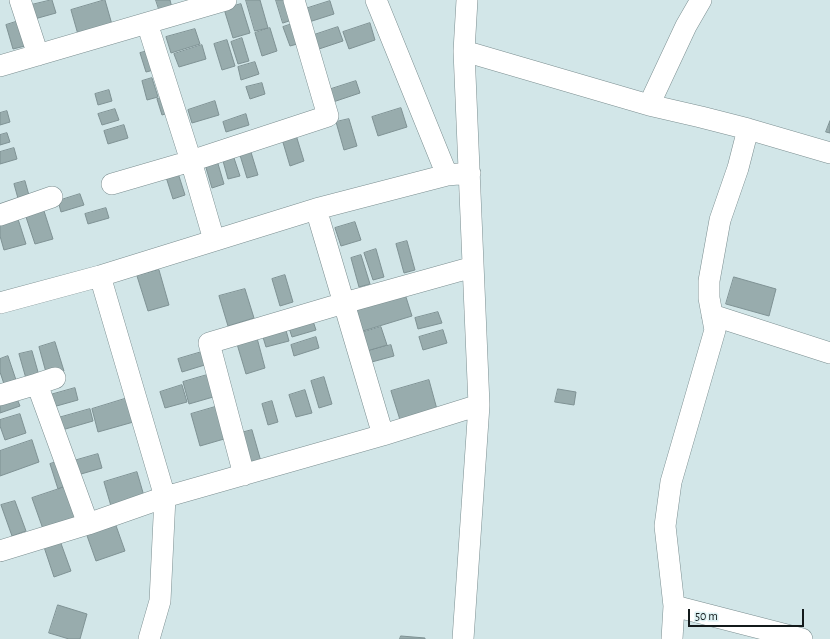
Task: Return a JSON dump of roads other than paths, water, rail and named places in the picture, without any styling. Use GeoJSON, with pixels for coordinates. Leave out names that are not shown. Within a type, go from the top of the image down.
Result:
{"type":"FeatureCollection","features":[{"type":"Feature","properties":{"kind":"street"},"geometry":{"type":"LineString","coordinates":[[20,0],[38,55]]}},
{"type":"Feature","properties":{"kind":"street"},"geometry":{"type":"LineString","coordinates":[[0,66],[226,0]]}},
{"type":"Feature","properties":{"kind":"street"},"geometry":{"type":"LineString","coordinates":[[112,184],[191,161],[328,116],[294,0]]}},
{"type":"Feature","properties":{"kind":"street"},"geometry":{"type":"LineString","coordinates":[[376,0],[447,175]]}},
{"type":"Feature","properties":{"kind":"street"},"geometry":{"type":"LineString","coordinates":[[463,639],[479,406],[464,51],[467,0]]}},
{"type":"Feature","properties":{"kind":"street"},"geometry":{"type":"LineString","coordinates":[[649,105],[686,26],[701,0]]}},
{"type":"Feature","properties":{"kind":"street"},"geometry":{"type":"LineString","coordinates":[[147,24],[191,161],[214,240]]}},
{"type":"Feature","properties":{"kind":"street"},"geometry":{"type":"LineString","coordinates":[[464,51],[649,105],[748,129],[830,153]]}},
{"type":"Feature","properties":{"kind":"street"},"geometry":{"type":"LineString","coordinates":[[672,639],[674,606],[666,526],[670,482],[715,330],[709,298],[709,281],[720,220],[738,168],[748,129]]}},
{"type":"Feature","properties":{"kind":"street"},"geometry":{"type":"LineString","coordinates":[[0,303],[100,276],[316,209],[447,175],[470,173]]}},
{"type":"Feature","properties":{"kind":"street"},"geometry":{"type":"LineString","coordinates":[[0,215],[52,197]]}},
{"type":"Feature","properties":{"kind":"street"},"geometry":{"type":"LineString","coordinates":[[316,209],[383,435]]}},
{"type":"Feature","properties":{"kind":"street"},"geometry":{"type":"LineString","coordinates":[[244,475],[209,343],[344,303],[474,267]]}},
{"type":"Feature","properties":{"kind":"street"},"geometry":{"type":"LineString","coordinates":[[100,276],[165,496],[160,601],[149,639]]}},
{"type":"Feature","properties":{"kind":"street"},"geometry":{"type":"LineString","coordinates":[[712,315],[830,353]]}},
{"type":"Feature","properties":{"kind":"street"},"geometry":{"type":"LineString","coordinates":[[0,395],[46,381],[88,524]]}},
{"type":"Feature","properties":{"kind":"street"},"geometry":{"type":"LineString","coordinates":[[0,551],[88,524],[165,496],[244,475],[479,406]]}},
{"type":"Feature","properties":{"kind":"street"},"geometry":{"type":"LineString","coordinates":[[674,606],[802,639]]}}]}
